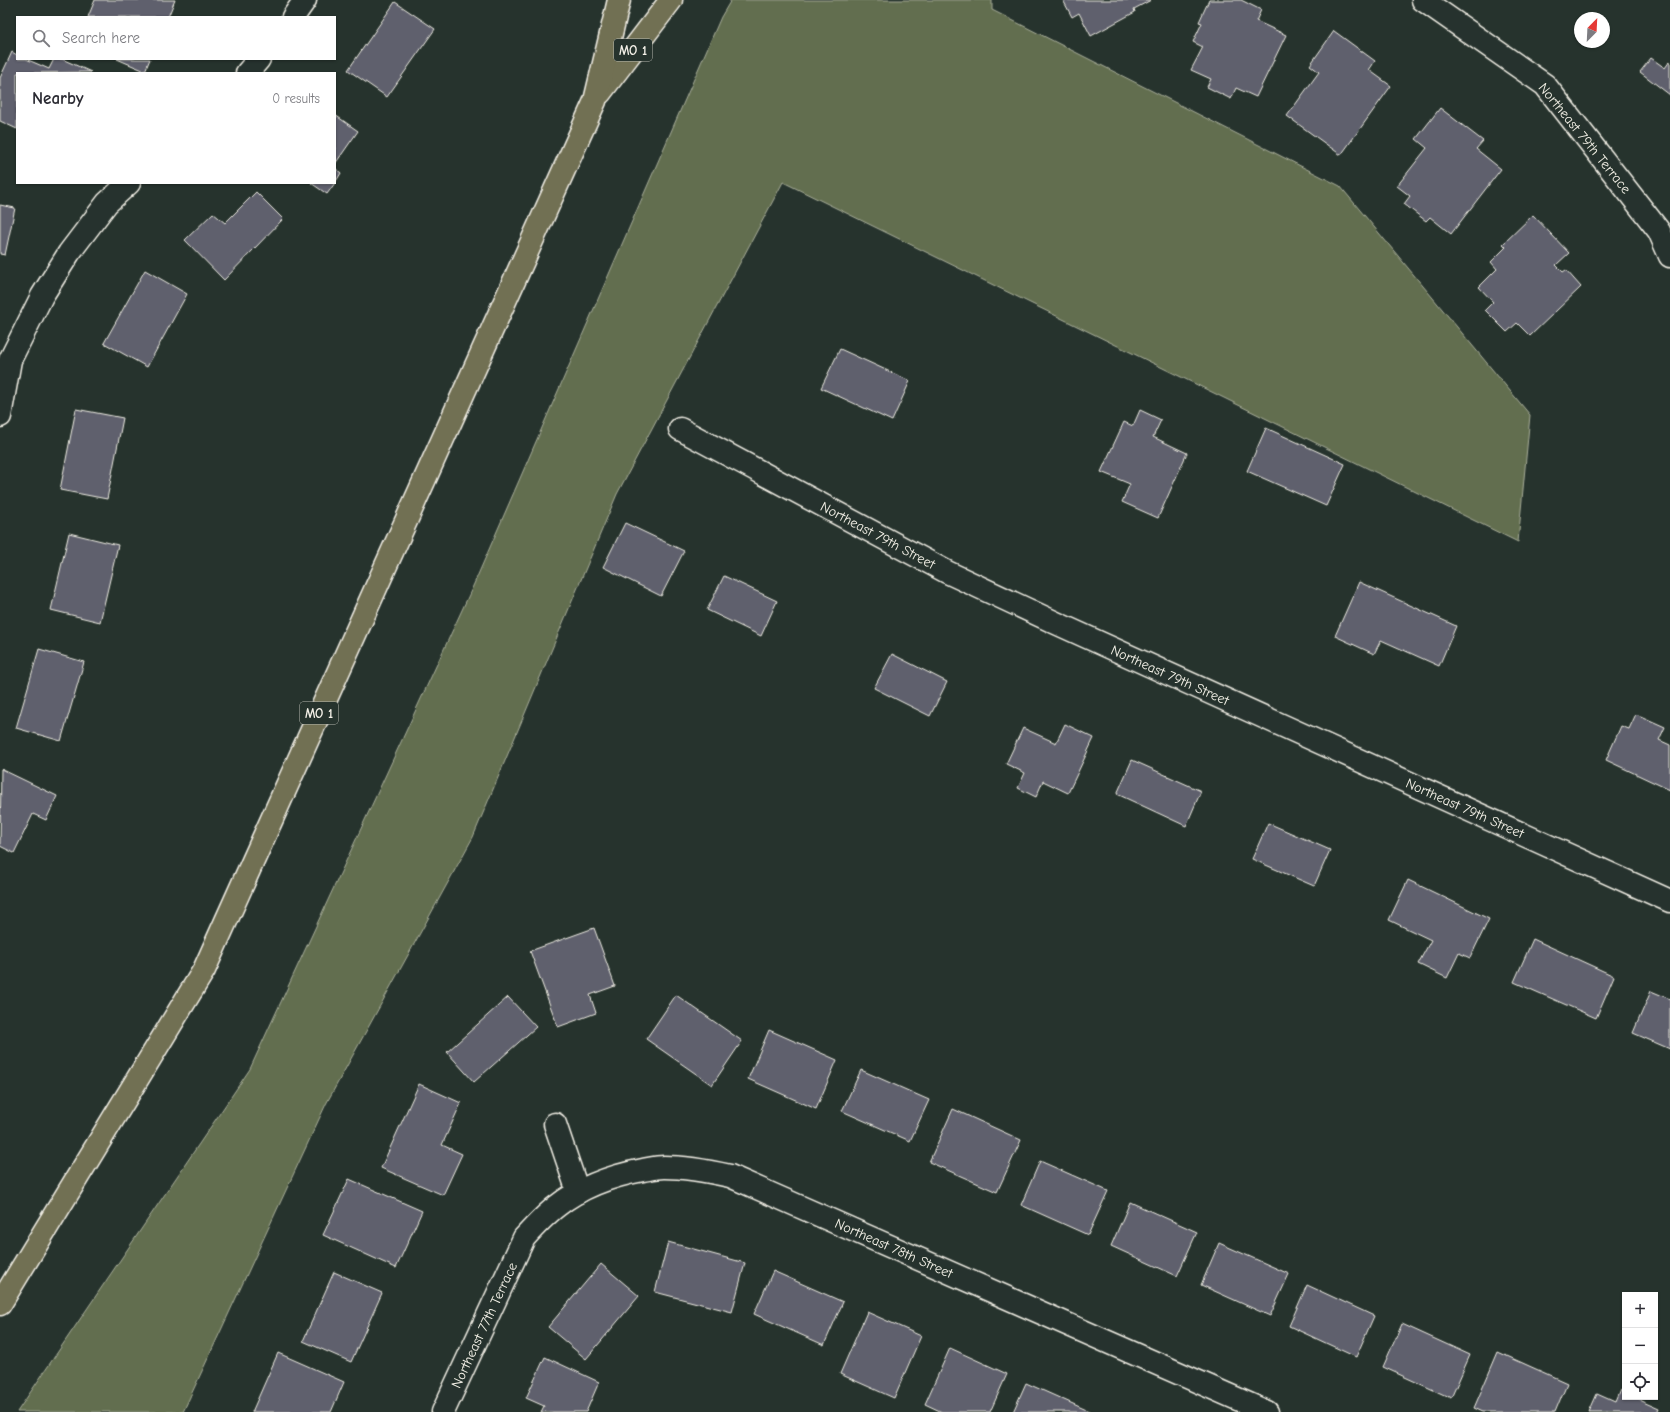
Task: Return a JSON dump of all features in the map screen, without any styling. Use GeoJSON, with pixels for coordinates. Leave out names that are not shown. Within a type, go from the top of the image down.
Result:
{"type":"FeatureCollection","features":[{"type":"Feature","properties":{"kind":"main road","name":"MO 1"},"geometry":{"type":"LineString","coordinates":[[0,1304],[204,970],[595,100],[619,0]]}},
{"type":"Feature","properties":{"kind":"main road","name":"MO 1"},"geometry":{"type":"LineString","coordinates":[[595,100],[671,0]]}},
{"type":"Feature","properties":{"kind":"street"},"geometry":{"type":"LineString","coordinates":[[293,16],[305,0]]}},
{"type":"Feature","properties":{"kind":"street","name":"Northeast 79th Terrace"},"geometry":{"type":"LineString","coordinates":[[1423,0],[1545,85],[1664,234],[1670,256]]}},
{"type":"Feature","properties":{"kind":"street"},"geometry":{"type":"LineString","coordinates":[[248,72],[258,60]]}},
{"type":"Feature","properties":{"kind":"street"},"geometry":{"type":"LineString","coordinates":[[0,416],[5,358],[69,253],[107,202],[128,184]]}},
{"type":"Feature","properties":{"kind":"street","name":"Northeast 79th Street"},"geometry":{"type":"LineString","coordinates":[[680,429],[954,576],[1670,901]]}},
{"type":"Feature","properties":{"kind":"street"},"geometry":{"type":"LineString","coordinates":[[555,1124],[578,1192]]}},
{"type":"Feature","properties":{"kind":"street","name":"Northeast 78th Street"},"geometry":{"type":"LineString","coordinates":[[524,1238],[557,1206],[596,1182],[618,1175],[662,1167],[708,1170],[730,1176],[1267,1412]]}},
{"type":"Feature","properties":{"kind":"street","name":"Northeast 77th Terrace"},"geometry":{"type":"LineString","coordinates":[[443,1412],[524,1238]]}},
{"type":"Feature","properties":{"kind":"green space"},"geometry":{"type":"Polygon","coordinates":[[[731,0],[992,0],[992,10],[1340,186],[1530,415],[1518,542],[783,182],[617,494],[473,837],[326,1104],[183,1412],[17,1412],[250,1069],[474,584],[721,17],[731,0]]]}},
{"type":"Feature","properties":{"kind":"building"},"geometry":{"type":"Polygon","coordinates":[[[95,0],[175,0],[168,16],[88,16],[95,0]]]}},
{"type":"Feature","properties":{"kind":"building"},"geometry":{"type":"Polygon","coordinates":[[[1063,0],[1151,0],[1134,9],[1135,12],[1091,36],[1079,13],[1072,17],[1063,0]]]}},
{"type":"Feature","properties":{"kind":"building"},"geometry":{"type":"Polygon","coordinates":[[[1209,0],[1241,0],[1261,10],[1256,21],[1286,35],[1256,97],[1236,88],[1231,99],[1207,87],[1211,79],[1191,70],[1203,47],[1193,42],[1202,23],[1199,22],[1209,0]]]}},
{"type":"Feature","properties":{"kind":"building"},"geometry":{"type":"Polygon","coordinates":[[[395,2],[435,29],[387,97],[348,70],[395,2]]]}},
{"type":"Feature","properties":{"kind":"building"},"geometry":{"type":"Polygon","coordinates":[[[1334,31],[1375,61],[1369,70],[1391,86],[1341,155],[1287,116],[1319,72],[1310,65],[1334,31]]]}},
{"type":"Feature","properties":{"kind":"building"},"geometry":{"type":"Polygon","coordinates":[[[12,52],[16,54],[16,60],[28,60],[49,69],[54,60],[64,60],[91,72],[16,72],[16,129],[0,121],[0,78],[12,52]]]}},
{"type":"Feature","properties":{"kind":"building"},"geometry":{"type":"Polygon","coordinates":[[[1651,58],[1665,68],[1670,61],[1670,95],[1640,72],[1651,58]]]}},
{"type":"Feature","properties":{"kind":"building"},"geometry":{"type":"Polygon","coordinates":[[[119,60],[150,60],[145,71],[119,60]]]}},
{"type":"Feature","properties":{"kind":"building"},"geometry":{"type":"Polygon","coordinates":[[[1440,108],[1483,141],[1476,149],[1501,169],[1451,234],[1430,217],[1426,221],[1404,204],[1410,196],[1397,186],[1427,148],[1416,139],[1440,108]]]}},
{"type":"Feature","properties":{"kind":"building"},"geometry":{"type":"Polygon","coordinates":[[[336,116],[358,131],[336,163],[336,116]]]}},
{"type":"Feature","properties":{"kind":"building"},"geometry":{"type":"Polygon","coordinates":[[[336,169],[341,173],[336,181],[336,169]]]}},
{"type":"Feature","properties":{"kind":"building"},"geometry":{"type":"Polygon","coordinates":[[[312,184],[334,184],[327,194],[312,184]]]}},
{"type":"Feature","properties":{"kind":"building"},"geometry":{"type":"Polygon","coordinates":[[[256,192],[283,219],[224,280],[185,240],[213,213],[225,223],[256,192]]]}},
{"type":"Feature","properties":{"kind":"building"},"geometry":{"type":"Polygon","coordinates":[[[0,205],[15,208],[5,255],[0,254],[0,205]]]}},
{"type":"Feature","properties":{"kind":"building"},"geometry":{"type":"Polygon","coordinates":[[[1533,215],[1569,253],[1556,265],[1563,272],[1566,270],[1581,287],[1530,336],[1517,323],[1507,332],[1485,310],[1493,302],[1479,287],[1497,269],[1491,262],[1506,247],[1503,244],[1533,215]]]}},
{"type":"Feature","properties":{"kind":"building"},"geometry":{"type":"Polygon","coordinates":[[[145,270],[187,294],[147,367],[104,343],[145,270]]]}},
{"type":"Feature","properties":{"kind":"building"},"geometry":{"type":"Polygon","coordinates":[[[840,349],[910,381],[892,421],[821,388],[840,349]]]}},
{"type":"Feature","properties":{"kind":"building"},"geometry":{"type":"Polygon","coordinates":[[[76,409],[123,418],[107,499],[60,490],[76,409]]]}},
{"type":"Feature","properties":{"kind":"building"},"geometry":{"type":"Polygon","coordinates":[[[1140,410],[1161,420],[1153,437],[1187,453],[1158,518],[1122,502],[1130,484],[1101,472],[1124,422],[1133,426],[1140,410]]]}},
{"type":"Feature","properties":{"kind":"building"},"geometry":{"type":"Polygon","coordinates":[[[1266,428],[1345,464],[1326,506],[1247,471],[1266,428]]]}},
{"type":"Feature","properties":{"kind":"building"},"geometry":{"type":"Polygon","coordinates":[[[625,523],[684,551],[661,596],[603,567],[625,523]]]}},
{"type":"Feature","properties":{"kind":"building"},"geometry":{"type":"Polygon","coordinates":[[[69,533],[118,545],[100,622],[51,610],[69,533]]]}},
{"type":"Feature","properties":{"kind":"building"},"geometry":{"type":"Polygon","coordinates":[[[724,576],[777,601],[761,636],[707,610],[724,576]]]}},
{"type":"Feature","properties":{"kind":"building"},"geometry":{"type":"Polygon","coordinates":[[[1359,582],[1456,626],[1439,666],[1381,640],[1374,654],[1335,636],[1359,582]]]}},
{"type":"Feature","properties":{"kind":"building"},"geometry":{"type":"Polygon","coordinates":[[[39,649],[84,662],[61,741],[16,728],[39,649]]]}},
{"type":"Feature","properties":{"kind":"building"},"geometry":{"type":"Polygon","coordinates":[[[892,654],[947,682],[930,716],[874,688],[892,654]]]}},
{"type":"Feature","properties":{"kind":"building"},"geometry":{"type":"Polygon","coordinates":[[[1636,714],[1665,727],[1659,740],[1670,745],[1670,790],[1606,760],[1621,726],[1629,729],[1636,714]]]}},
{"type":"Feature","properties":{"kind":"building"},"geometry":{"type":"Polygon","coordinates":[[[1065,724],[1094,738],[1068,793],[1043,781],[1036,797],[1018,788],[1025,773],[1006,764],[1023,728],[1056,743],[1065,724]]]}},
{"type":"Feature","properties":{"kind":"building"},"geometry":{"type":"Polygon","coordinates":[[[1132,760],[1201,791],[1186,826],[1117,794],[1132,760]]]}},
{"type":"Feature","properties":{"kind":"building"},"geometry":{"type":"Polygon","coordinates":[[[1,769],[57,796],[46,820],[33,814],[14,853],[0,846],[1,769]]]}},
{"type":"Feature","properties":{"kind":"building"},"geometry":{"type":"Polygon","coordinates":[[[1268,823],[1330,850],[1314,886],[1252,859],[1268,823]]]}},
{"type":"Feature","properties":{"kind":"building"},"geometry":{"type":"Polygon","coordinates":[[[1408,880],[1489,919],[1470,958],[1459,953],[1447,978],[1418,964],[1431,940],[1389,920],[1408,880]]]}},
{"type":"Feature","properties":{"kind":"building"},"geometry":{"type":"Polygon","coordinates":[[[594,928],[615,986],[590,995],[596,1013],[558,1027],[530,951],[594,928]]]}},
{"type":"Feature","properties":{"kind":"building"},"geometry":{"type":"Polygon","coordinates":[[[1533,939],[1614,976],[1596,1018],[1514,982],[1533,939]]]}},
{"type":"Feature","properties":{"kind":"building"},"geometry":{"type":"Polygon","coordinates":[[[1651,991],[1670,999],[1670,1049],[1633,1033],[1651,991]]]}},
{"type":"Feature","properties":{"kind":"building"},"geometry":{"type":"Polygon","coordinates":[[[676,995],[742,1041],[712,1085],[646,1039],[676,995]]]}},
{"type":"Feature","properties":{"kind":"building"},"geometry":{"type":"Polygon","coordinates":[[[508,997],[536,1027],[474,1082],[447,1052],[508,997]]]}},
{"type":"Feature","properties":{"kind":"building"},"geometry":{"type":"Polygon","coordinates":[[[769,1030],[837,1060],[816,1109],[748,1079],[769,1030]]]}},
{"type":"Feature","properties":{"kind":"building"},"geometry":{"type":"Polygon","coordinates":[[[861,1070],[929,1100],[910,1141],[842,1111],[861,1070]]]}},
{"type":"Feature","properties":{"kind":"building"},"geometry":{"type":"Polygon","coordinates":[[[419,1084],[461,1103],[442,1145],[462,1154],[443,1195],[381,1168],[419,1084]]]}},
{"type":"Feature","properties":{"kind":"building"},"geometry":{"type":"Polygon","coordinates":[[[953,1109],[1021,1140],[997,1192],[929,1162],[953,1109]]]}},
{"type":"Feature","properties":{"kind":"building"},"geometry":{"type":"Polygon","coordinates":[[[1040,1161],[1108,1191],[1088,1235],[1021,1205],[1040,1161]]]}},
{"type":"Feature","properties":{"kind":"building"},"geometry":{"type":"Polygon","coordinates":[[[349,1179],[422,1211],[396,1268],[323,1235],[349,1179]]]}},
{"type":"Feature","properties":{"kind":"building"},"geometry":{"type":"Polygon","coordinates":[[[1130,1202],[1197,1232],[1177,1276],[1111,1246],[1130,1202]]]}},
{"type":"Feature","properties":{"kind":"building"},"geometry":{"type":"Polygon","coordinates":[[[668,1242],[745,1263],[732,1312],[655,1292],[668,1242]]]}},
{"type":"Feature","properties":{"kind":"building"},"geometry":{"type":"Polygon","coordinates":[[[1219,1243],[1289,1274],[1270,1316],[1201,1285],[1219,1243]]]}},
{"type":"Feature","properties":{"kind":"building"},"geometry":{"type":"Polygon","coordinates":[[[601,1264],[639,1296],[586,1359],[548,1327],[601,1264]]]}},
{"type":"Feature","properties":{"kind":"building"},"geometry":{"type":"Polygon","coordinates":[[[773,1271],[843,1302],[824,1345],[754,1314],[773,1271]]]}},
{"type":"Feature","properties":{"kind":"building"},"geometry":{"type":"Polygon","coordinates":[[[334,1272],[382,1293],[351,1362],[303,1341],[334,1272]]]}},
{"type":"Feature","properties":{"kind":"building"},"geometry":{"type":"Polygon","coordinates":[[[1307,1285],[1374,1316],[1356,1357],[1289,1326],[1307,1285]]]}},
{"type":"Feature","properties":{"kind":"building"},"geometry":{"type":"Polygon","coordinates":[[[867,1312],[921,1336],[894,1398],[840,1374],[867,1312]]]}},
{"type":"Feature","properties":{"kind":"building"},"geometry":{"type":"Polygon","coordinates":[[[1402,1324],[1470,1355],[1451,1398],[1383,1367],[1402,1324]]]}},
{"type":"Feature","properties":{"kind":"building"},"geometry":{"type":"Polygon","coordinates":[[[950,1348],[1007,1374],[990,1412],[942,1412],[925,1404],[950,1348]]]}},
{"type":"Feature","properties":{"kind":"building"},"geometry":{"type":"Polygon","coordinates":[[[1498,1352],[1567,1383],[1555,1412],[1483,1412],[1474,1408],[1498,1352]]]}},
{"type":"Feature","properties":{"kind":"building"},"geometry":{"type":"Polygon","coordinates":[[[278,1353],[344,1382],[331,1412],[252,1412],[278,1353]]]}},
{"type":"Feature","properties":{"kind":"building"},"geometry":{"type":"Polygon","coordinates":[[[545,1357],[599,1382],[586,1412],[541,1412],[544,1406],[526,1398],[545,1357]]]}},
{"type":"Feature","properties":{"kind":"building"},"geometry":{"type":"Polygon","coordinates":[[[1026,1383],[1091,1412],[1013,1412],[1026,1383]]]}},
{"type":"Feature","properties":{"kind":"building"},"geometry":{"type":"Polygon","coordinates":[[[1620,1390],[1622,1391],[1622,1400],[1642,1400],[1660,1408],[1658,1412],[1589,1412],[1597,1394],[1615,1402],[1620,1390]]]}}]}
